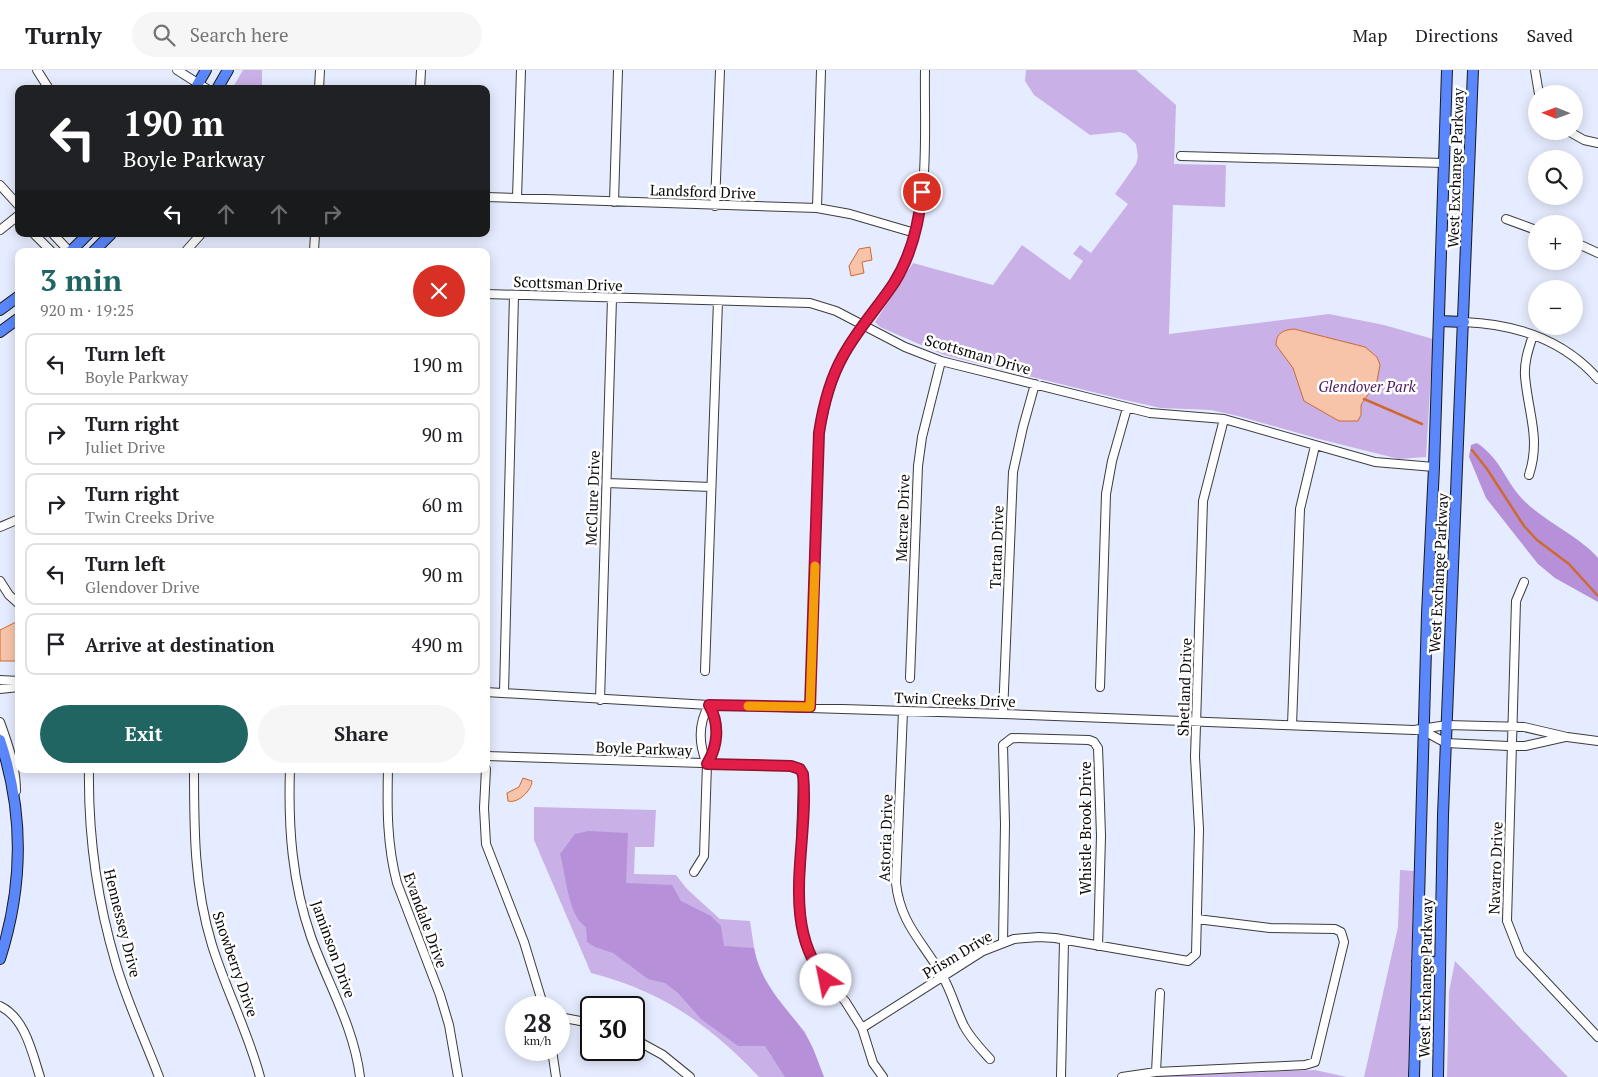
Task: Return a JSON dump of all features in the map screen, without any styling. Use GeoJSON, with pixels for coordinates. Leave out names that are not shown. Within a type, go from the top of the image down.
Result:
{"type":"FeatureCollection","features":[{"type":"Feature","properties":{"kind":"main road"},"geometry":{"type":"LineString","coordinates":[[201,85],[206,70]]}},
{"type":"Feature","properties":{"kind":"main road"},"geometry":{"type":"LineString","coordinates":[[219,85],[228,70]]}},
{"type":"Feature","properties":{"kind":"main road","name":"West Exchange Parkway"},"geometry":{"type":"LineString","coordinates":[[1414,1077],[1447,70]]}},
{"type":"Feature","properties":{"kind":"main road"},"geometry":{"type":"LineString","coordinates":[[1468,70],[1468,111],[1472,130]]}},
{"type":"Feature","properties":{"kind":"main road","name":"West Exchange Parkway"},"geometry":{"type":"LineString","coordinates":[[1438,1077],[1446,743],[1473,70]]}},
{"type":"Feature","properties":{"kind":"main road"},"geometry":{"type":"LineString","coordinates":[[73,248],[85,237]]}},
{"type":"Feature","properties":{"kind":"main road"},"geometry":{"type":"LineString","coordinates":[[97,248],[107,237]]}},
{"type":"Feature","properties":{"kind":"main road"},"geometry":{"type":"LineString","coordinates":[[0,310],[15,299]]}},
{"type":"Feature","properties":{"kind":"main road"},"geometry":{"type":"LineString","coordinates":[[0,332],[15,321]]}},
{"type":"Feature","properties":{"kind":"main road"},"geometry":{"type":"LineString","coordinates":[[1439,321],[1464,322]]}},
{"type":"Feature","properties":{"kind":"main road"},"geometry":{"type":"LineString","coordinates":[[0,740],[8,769],[16,813],[18,853],[16,891],[0,959]]}},
{"type":"Feature","properties":{"kind":"main road"},"geometry":{"type":"LineString","coordinates":[[1417,961],[1440,962]]}},
{"type":"Feature","properties":{"kind":"street"},"geometry":{"type":"LineString","coordinates":[[37,70],[46,85]]}},
{"type":"Feature","properties":{"kind":"street"},"geometry":{"type":"LineString","coordinates":[[177,70],[197,85]]}},
{"type":"Feature","properties":{"kind":"street"},"geometry":{"type":"LineString","coordinates":[[319,85],[320,70]]}},
{"type":"Feature","properties":{"kind":"street"},"geometry":{"type":"LineString","coordinates":[[420,85],[421,70]]}},
{"type":"Feature","properties":{"kind":"street"},"geometry":{"type":"LineString","coordinates":[[517,198],[521,70]]}},
{"type":"Feature","properties":{"kind":"street"},"geometry":{"type":"LineString","coordinates":[[614,202],[618,70]]}},
{"type":"Feature","properties":{"kind":"street"},"geometry":{"type":"LineString","coordinates":[[715,206],[720,70]]}},
{"type":"Feature","properties":{"kind":"street"},"geometry":{"type":"LineString","coordinates":[[818,208],[821,70]]}},
{"type":"Feature","properties":{"kind":"street"},"geometry":{"type":"LineString","coordinates":[[810,707],[819,433],[823,410],[843,355],[901,270],[915,233],[922,184],[925,70]]}},
{"type":"Feature","properties":{"kind":"street"},"geometry":{"type":"LineString","coordinates":[[1535,70],[1538,85]]}},
{"type":"Feature","properties":{"kind":"street"},"geometry":{"type":"LineString","coordinates":[[1583,139],[1598,143]]}},
{"type":"Feature","properties":{"kind":"street"},"geometry":{"type":"LineString","coordinates":[[1182,156],[1444,163]]}},
{"type":"Feature","properties":{"kind":"street"},"geometry":{"type":"LineString","coordinates":[[0,185],[15,202]]}},
{"type":"Feature","properties":{"kind":"street","name":"Landsford Drive"},"geometry":{"type":"LineString","coordinates":[[490,197],[818,208],[850,214],[915,233]]}},
{"type":"Feature","properties":{"kind":"street"},"geometry":{"type":"LineString","coordinates":[[0,230],[15,218]]}},
{"type":"Feature","properties":{"kind":"street"},"geometry":{"type":"LineString","coordinates":[[1506,219],[1528,227]]}},
{"type":"Feature","properties":{"kind":"street"},"geometry":{"type":"LineString","coordinates":[[37,237],[47,248]]}},
{"type":"Feature","properties":{"kind":"street"},"geometry":{"type":"LineString","coordinates":[[56,237],[67,248]]}},
{"type":"Feature","properties":{"kind":"street"},"geometry":{"type":"LineString","coordinates":[[189,248],[198,237]]}},
{"type":"Feature","properties":{"kind":"street"},"geometry":{"type":"LineString","coordinates":[[1583,246],[1598,253]]}},
{"type":"Feature","properties":{"kind":"street","name":"Scottsman Drive"},"geometry":{"type":"LineString","coordinates":[[490,294],[810,303],[836,311],[905,347],[941,361],[1127,408],[1162,415],[1224,419],[1375,462],[1434,468]]}},
{"type":"Feature","properties":{"kind":"street"},"geometry":{"type":"LineString","coordinates":[[504,693],[514,295]]}},
{"type":"Feature","properties":{"kind":"street","name":"McClure Drive"},"geometry":{"type":"LineString","coordinates":[[600,700],[612,298]]}},
{"type":"Feature","properties":{"kind":"street"},"geometry":{"type":"LineString","coordinates":[[705,671],[718,301]]}},
{"type":"Feature","properties":{"kind":"street"},"geometry":{"type":"LineString","coordinates":[[1464,322],[1501,325],[1528,333]]}},
{"type":"Feature","properties":{"kind":"street"},"geometry":{"type":"LineString","coordinates":[[1529,475],[1536,445],[1525,370],[1527,354],[1534,335],[1562,348],[1580,360],[1597,376]]}},
{"type":"Feature","properties":{"kind":"street","name":"Macrae Drive"},"geometry":{"type":"LineString","coordinates":[[910,678],[918,466],[922,437],[941,361]]}},
{"type":"Feature","properties":{"kind":"street","name":"Tartan Drive"},"geometry":{"type":"LineString","coordinates":[[1003,714],[1014,472],[1022,427],[1035,384]]}},
{"type":"Feature","properties":{"kind":"street"},"geometry":{"type":"LineString","coordinates":[[1100,687],[1106,494],[1112,461],[1127,408]]}},
{"type":"Feature","properties":{"kind":"street","name":"Shetland Drive"},"geometry":{"type":"LineString","coordinates":[[1194,957],[1197,951],[1199,829],[1196,722],[1203,501],[1224,419]]}},
{"type":"Feature","properties":{"kind":"street"},"geometry":{"type":"LineString","coordinates":[[1292,726],[1300,509],[1315,446]]}},
{"type":"Feature","properties":{"kind":"street"},"geometry":{"type":"LineString","coordinates":[[607,483],[711,486]]}},
{"type":"Feature","properties":{"kind":"street"},"geometry":{"type":"LineString","coordinates":[[0,528],[15,521]]}},
{"type":"Feature","properties":{"kind":"street"},"geometry":{"type":"LineString","coordinates":[[0,581],[15,600]]}},
{"type":"Feature","properties":{"kind":"street","name":"Navarro Drive"},"geometry":{"type":"LineString","coordinates":[[1524,582],[1516,601],[1507,921],[1520,954],[1598,1037]]}},
{"type":"Feature","properties":{"kind":"street"},"geometry":{"type":"LineString","coordinates":[[0,680],[15,680]]}},
{"type":"Feature","properties":{"kind":"street"},"geometry":{"type":"LineString","coordinates":[[0,689],[15,687]]}},
{"type":"Feature","properties":{"kind":"street","name":"Twin Creeks Drive"},"geometry":{"type":"LineString","coordinates":[[490,692],[709,705],[1003,714],[1424,731],[1447,725],[1513,727],[1598,741]]}},
{"type":"Feature","properties":{"kind":"street"},"geometry":{"type":"LineString","coordinates":[[694,872],[704,856],[707,764],[701,750],[702,717],[709,705]]}},
{"type":"Feature","properties":{"kind":"street"},"geometry":{"type":"LineString","coordinates":[[707,764],[715,751],[716,734],[716,718],[709,705]]}},
{"type":"Feature","properties":{"kind":"street","name":"Astoria Drive"},"geometry":{"type":"LineString","coordinates":[[903,711],[897,892],[902,911],[910,928],[944,977],[964,1027],[973,1041],[990,1059]]}},
{"type":"Feature","properties":{"kind":"street"},"geometry":{"type":"LineString","coordinates":[[0,722],[15,773]]}},
{"type":"Feature","properties":{"kind":"street","name":"Twin Creeks Drive"},"geometry":{"type":"LineString","coordinates":[[1424,731],[1446,743],[1513,746],[1527,746],[1567,737]]}},
{"type":"Feature","properties":{"kind":"street","name":"Whistle Brook Drive"},"geometry":{"type":"LineString","coordinates":[[1003,942],[1005,824],[1001,749],[1005,742],[1012,738],[1089,740],[1096,745],[1101,836],[1098,946]]}},
{"type":"Feature","properties":{"kind":"street","name":"Boyle Parkway"},"geometry":{"type":"LineString","coordinates":[[490,757],[791,766],[800,769],[803,778],[799,908],[804,939],[818,971],[845,1001],[862,1028]]}},
{"type":"Feature","properties":{"kind":"street"},"geometry":{"type":"LineString","coordinates":[[15,773],[16,813]]}},
{"type":"Feature","properties":{"kind":"street","name":"Hennessey Drive"},"geometry":{"type":"LineString","coordinates":[[89,773],[92,850],[106,926],[116,964],[159,1077]]}},
{"type":"Feature","properties":{"kind":"street","name":"Snowberry Drive"},"geometry":{"type":"LineString","coordinates":[[194,773],[194,836],[201,908],[214,953],[250,1043],[260,1077]]}},
{"type":"Feature","properties":{"kind":"street","name":"Jaminson Drive"},"geometry":{"type":"LineString","coordinates":[[290,773],[290,829],[296,883],[312,938],[349,1030],[358,1059],[360,1077]]}},
{"type":"Feature","properties":{"kind":"street","name":"Evandale Drive"},"geometry":{"type":"LineString","coordinates":[[388,773],[387,830],[392,866],[449,1025],[458,1077]]}},
{"type":"Feature","properties":{"kind":"street"},"geometry":{"type":"LineString","coordinates":[[486,773],[484,817],[486,844],[530,960],[540,996]]}},
{"type":"Feature","properties":{"kind":"street"},"geometry":{"type":"LineString","coordinates":[[1122,1077],[1156,1072],[1314,1063],[1344,942],[1341,932],[1334,929],[1270,928],[1197,919]]}},
{"type":"Feature","properties":{"kind":"street","name":"Prism Drive"},"geometry":{"type":"LineString","coordinates":[[862,1028],[983,951],[1014,939],[1039,937],[1188,960],[1194,957]]}},
{"type":"Feature","properties":{"kind":"street"},"geometry":{"type":"LineString","coordinates":[[1061,1077],[1064,941]]}},
{"type":"Feature","properties":{"kind":"street"},"geometry":{"type":"LineString","coordinates":[[1156,1072],[1160,993]]}},
{"type":"Feature","properties":{"kind":"street"},"geometry":{"type":"LineString","coordinates":[[0,1006],[12,1013],[20,1023],[40,1077]]}},
{"type":"Feature","properties":{"kind":"street"},"geometry":{"type":"LineString","coordinates":[[862,1028],[873,1063],[883,1077]]}},
{"type":"Feature","properties":{"kind":"street"},"geometry":{"type":"LineString","coordinates":[[645,1045],[663,1055],[690,1077]]}},
{"type":"Feature","properties":{"kind":"street"},"geometry":{"type":"LineString","coordinates":[[554,1061],[556,1077]]}},
{"type":"Feature","properties":{"kind":"green space"},"geometry":{"type":"Polygon","coordinates":[[[243,70],[262,70],[262,85],[234,85],[243,70]]]}},
{"type":"Feature","properties":{"kind":"green space","name":"Glendover Park"},"geometry":{"type":"Polygon","coordinates":[[[1026,70],[1136,70],[1176,105],[1174,164],[1226,165],[1225,207],[1173,205],[1169,334],[1329,314],[1384,325],[1433,339],[1426,457],[1399,459],[1211,410],[1161,408],[1125,400],[944,355],[880,327],[875,322],[913,263],[993,285],[1022,245],[1070,280],[1083,261],[1073,254],[1080,245],[1091,253],[1128,204],[1115,194],[1136,164],[1138,157],[1136,144],[1126,134],[1120,132],[1090,135],[1034,95],[1025,81],[1026,70]]]}},
{"type":"Feature","properties":{"kind":"green space"},"geometry":{"type":"Polygon","coordinates":[[[534,807],[656,810],[654,847],[635,847],[634,874],[676,875],[687,889],[720,919],[750,921],[757,967],[773,994],[805,1032],[824,1077],[759,1077],[722,1041],[683,1012],[640,990],[591,973],[534,840],[534,807]]]}},
{"type":"Feature","properties":{"kind":"green space"},"geometry":{"type":"Polygon","coordinates":[[[1400,870],[1414,871],[1408,1077],[1364,1077],[1398,927],[1400,870]]]}},
{"type":"Feature","properties":{"kind":"green space"},"geometry":{"type":"Polygon","coordinates":[[[1455,961],[1568,1077],[1447,1077],[1449,992],[1455,961]]]}},
{"type":"Feature","properties":{"kind":"green space"},"geometry":{"type":"Polygon","coordinates":[[[1315,1070],[1347,1077],[1155,1077],[1158,1076],[1315,1070]]]}},
{"type":"Feature","properties":{"kind":"shaded area"},"geometry":{"type":"Polygon","coordinates":[[[870,247],[872,260],[862,262],[864,273],[851,276],[849,266],[859,249],[870,247]]]}},
{"type":"Feature","properties":{"kind":"shaded area"},"geometry":{"type":"Polygon","coordinates":[[[1294,329],[1365,347],[1377,357],[1380,365],[1377,381],[1361,405],[1361,415],[1358,421],[1339,421],[1304,401],[1293,368],[1276,345],[1277,338],[1281,333],[1294,329]]]}},
{"type":"Feature","properties":{"kind":"shaded area"},"geometry":{"type":"Polygon","coordinates":[[[1477,443],[1496,461],[1526,503],[1580,542],[1598,558],[1598,602],[1555,578],[1538,564],[1486,498],[1469,457],[1471,445],[1477,443]]]}},
{"type":"Feature","properties":{"kind":"shaded area"},"geometry":{"type":"Polygon","coordinates":[[[15,622],[15,661],[0,661],[0,630],[15,622]]]}},
{"type":"Feature","properties":{"kind":"shaded area"},"geometry":{"type":"Polygon","coordinates":[[[523,778],[532,781],[530,788],[524,796],[508,801],[507,793],[519,787],[523,778]]]}},
{"type":"Feature","properties":{"kind":"shaded area"},"geometry":{"type":"Polygon","coordinates":[[[588,831],[628,833],[626,883],[672,885],[681,901],[711,916],[721,926],[724,946],[754,948],[757,961],[767,983],[807,1036],[824,1077],[785,1077],[765,1046],[738,1046],[701,1019],[678,993],[665,983],[648,979],[613,953],[587,942],[586,927],[580,922],[571,905],[560,854],[575,834],[588,831]]]}},
{"type":"Feature","properties":{"kind":"waterway"},"geometry":{"type":"LineString","coordinates":[[1364,399],[1422,424]]}},
{"type":"Feature","properties":{"kind":"waterway"},"geometry":{"type":"LineString","coordinates":[[1472,450],[1487,469],[1524,526],[1537,540],[1569,564],[1598,596]]}},
{"type":"Feature","properties":{"kind":"slow traffic"},"geometry":{"type":"LineString","coordinates":[[748,706],[810,707],[815,566]]}},
{"type":"Feature","properties":{"kind":"route"},"geometry":{"type":"LineString","coordinates":[[826,980],[818,971],[808,952],[799,908],[803,774],[800,769],[791,766],[707,764],[715,751],[716,734],[716,718],[709,705],[810,707],[819,433],[823,410],[843,355],[893,284],[905,262],[918,222],[922,192]]}}]}
